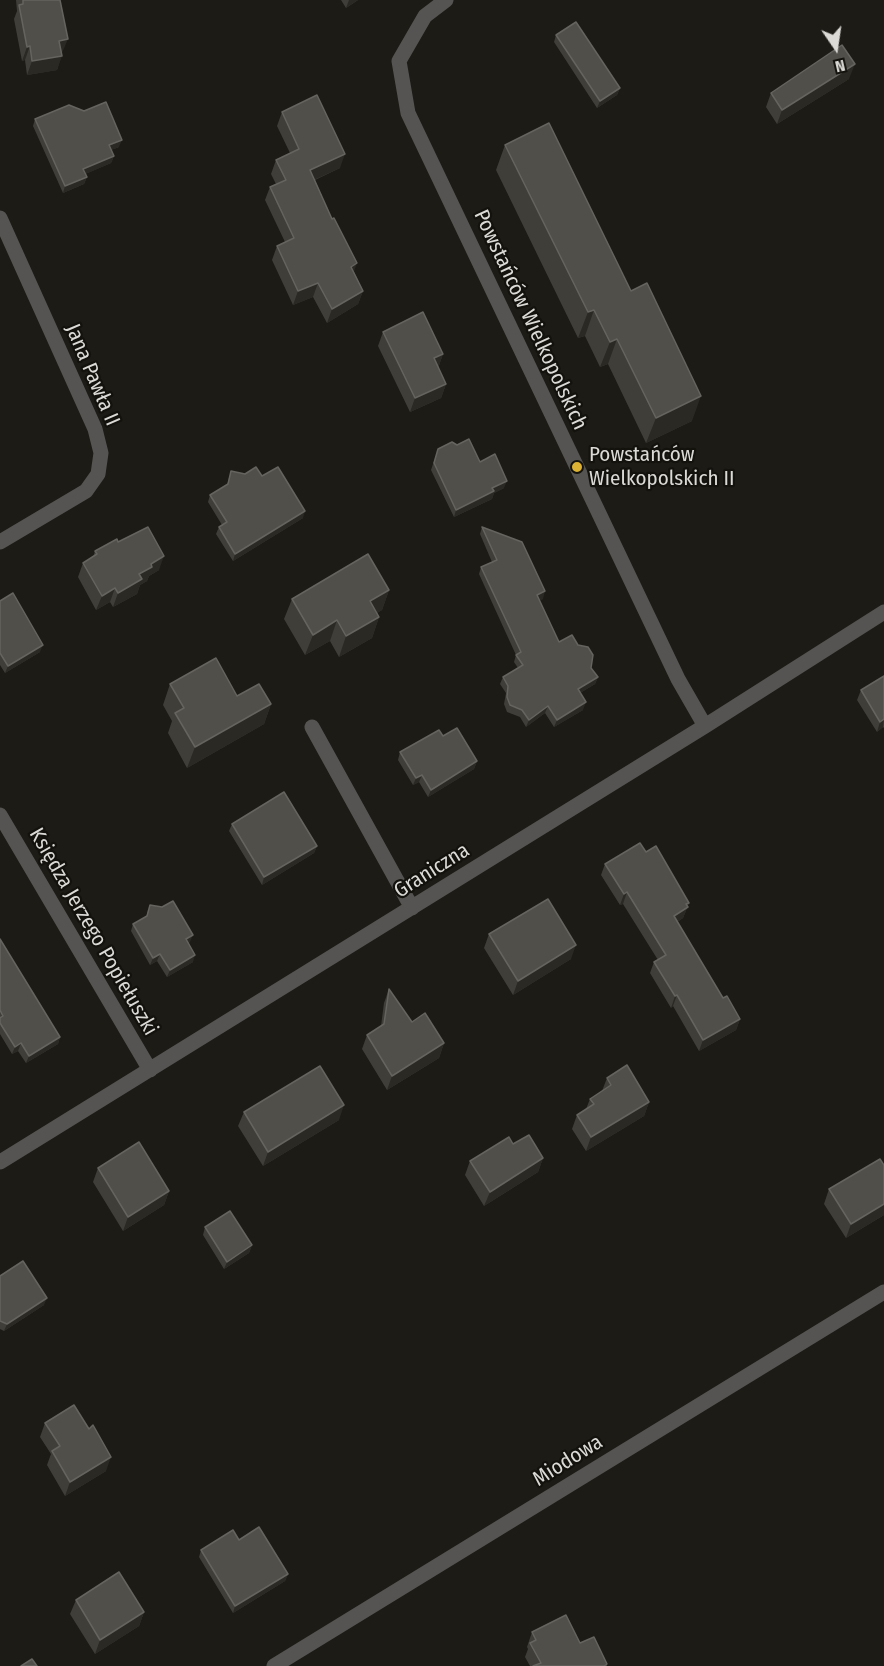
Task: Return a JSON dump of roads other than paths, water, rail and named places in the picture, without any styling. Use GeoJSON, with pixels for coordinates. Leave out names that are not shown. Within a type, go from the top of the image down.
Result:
{"type":"FeatureCollection","features":[{"type":"Feature","properties":{"kind":"street","name":"Powstańców Wielkopolskich"},"geometry":{"type":"LineString","coordinates":[[446,0],[425,16],[399,61],[408,113],[678,679],[705,726]]}},
{"type":"Feature","properties":{"kind":"street","name":"Jana Pawła II"},"geometry":{"type":"LineString","coordinates":[[0,218],[94,429],[101,453],[98,474],[86,491],[0,542]]}},
{"type":"Feature","properties":{"kind":"street","name":"Graniczna"},"geometry":{"type":"LineString","coordinates":[[0,1162],[705,726],[884,612]]}},
{"type":"Feature","properties":{"kind":"street"},"geometry":{"type":"LineString","coordinates":[[312,727],[412,908]]}},
{"type":"Feature","properties":{"kind":"street","name":"Księdza Jerzego Popiełuszki"},"geometry":{"type":"LineString","coordinates":[[0,815],[150,1070]]}},
{"type":"Feature","properties":{"kind":"street","name":"Miodowa"},"geometry":{"type":"LineString","coordinates":[[274,1666],[884,1292]]}},
{"type":"Feature","properties":{"kind":"place","name":"Powstańców Wielkopolskich II"},"geometry":{"type":"Point","coordinates":[577,467]}}]}
